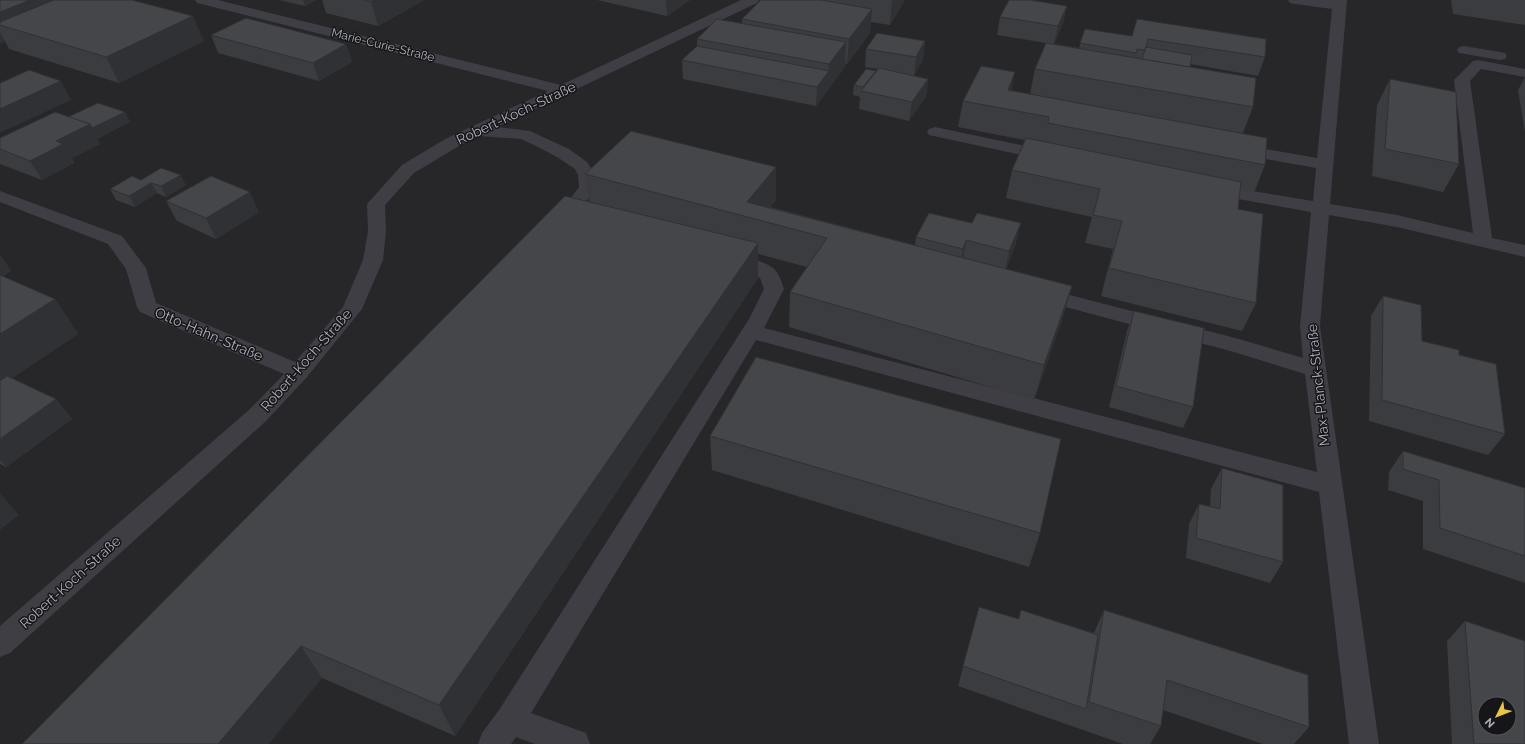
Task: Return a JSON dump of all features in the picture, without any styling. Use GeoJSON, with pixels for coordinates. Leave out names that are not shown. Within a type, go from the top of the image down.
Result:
{"type":"FeatureCollection","features":[{"type":"Feature","properties":{"kind":"street","name":"Marie-Curie-Straße"},"geometry":{"type":"LineString","coordinates":[[202,0],[563,90]]}},
{"type":"Feature","properties":{"kind":"street","name":"Robert-Koch-Straße"},"geometry":{"type":"LineString","coordinates":[[0,644],[258,415],[299,372],[352,309],[373,260],[377,231],[376,204],[408,169],[453,142],[475,131],[752,0]]}},
{"type":"Feature","properties":{"kind":"street"},"geometry":{"type":"LineString","coordinates":[[1295,0],[1340,3]]}},
{"type":"Feature","properties":{"kind":"street","name":"Max-Planck-Straße"},"geometry":{"type":"LineString","coordinates":[[1340,3],[1310,326],[1364,744]]}},
{"type":"Feature","properties":{"kind":"street"},"geometry":{"type":"LineString","coordinates":[[1464,50],[1525,60]]}},
{"type":"Feature","properties":{"kind":"street"},"geometry":{"type":"LineString","coordinates":[[1483,241],[1462,80],[1478,64],[1525,73]]}},
{"type":"Feature","properties":{"kind":"street"},"geometry":{"type":"LineString","coordinates":[[475,131],[524,134],[564,153],[581,166],[587,175],[588,187],[576,203],[575,212],[584,221],[606,227]]}},
{"type":"Feature","properties":{"kind":"street"},"geometry":{"type":"LineString","coordinates":[[934,132],[1065,159]]}},
{"type":"Feature","properties":{"kind":"street"},"geometry":{"type":"LineString","coordinates":[[1222,147],[1325,164]]}},
{"type":"Feature","properties":{"kind":"street"},"geometry":{"type":"LineString","coordinates":[[1195,186],[1397,221],[1525,251]]}},
{"type":"Feature","properties":{"kind":"street","name":"Otto-Hahn-Straße"},"geometry":{"type":"LineString","coordinates":[[0,196],[115,240],[136,268],[147,307],[299,372]]}},
{"type":"Feature","properties":{"kind":"street"},"geometry":{"type":"LineString","coordinates":[[493,744],[510,720],[751,332],[774,289],[768,274],[748,264],[711,255]]}},
{"type":"Feature","properties":{"kind":"street"},"geometry":{"type":"LineString","coordinates":[[1021,288],[1315,369]]}},
{"type":"Feature","properties":{"kind":"street"},"geometry":{"type":"LineString","coordinates":[[751,332],[1330,485]]}},
{"type":"Feature","properties":{"kind":"street"},"geometry":{"type":"LineString","coordinates":[[510,720],[575,744]]}},
{"type":"Feature","properties":{"kind":"shaded area"},"geometry":{"type":"Polygon","coordinates":[[[0,0],[1525,0],[1525,744],[0,744],[0,0]]]}},
{"type":"Feature","properties":{"kind":"building"},"geometry":{"type":"Polygon","coordinates":[[[0,0],[30,0],[0,12],[0,0]]]}},
{"type":"Feature","properties":{"kind":"building"},"geometry":{"type":"Polygon","coordinates":[[[54,0],[132,0],[193,16],[106,57],[0,25],[0,22],[54,0]]]}},
{"type":"Feature","properties":{"kind":"building"},"geometry":{"type":"Polygon","coordinates":[[[761,0],[821,0],[872,9],[849,39],[742,19],[761,0]]]}},
{"type":"Feature","properties":{"kind":"building"},"geometry":{"type":"Polygon","coordinates":[[[1009,0],[1030,0],[1067,6],[1058,26],[1000,17],[1009,0]]]}},
{"type":"Feature","properties":{"kind":"building"},"geometry":{"type":"Polygon","coordinates":[[[246,18],[346,44],[313,63],[211,35],[246,18]]]}},
{"type":"Feature","properties":{"kind":"building"},"geometry":{"type":"Polygon","coordinates":[[[717,19],[846,42],[829,64],[697,39],[717,19]]]}},
{"type":"Feature","properties":{"kind":"building"},"geometry":{"type":"Polygon","coordinates":[[[1137,19],[1266,39],[1265,57],[1148,39],[1145,50],[1137,49],[1136,53],[1080,43],[1085,29],[1132,36],[1137,19]]]}},
{"type":"Feature","properties":{"kind":"building"},"geometry":{"type":"Polygon","coordinates":[[[877,33],[925,41],[916,57],[866,49],[877,33]]]}},
{"type":"Feature","properties":{"kind":"building"},"geometry":{"type":"Polygon","coordinates":[[[1046,43],[1256,78],[1253,107],[1035,69],[1046,43]]]}},
{"type":"Feature","properties":{"kind":"building"},"geometry":{"type":"Polygon","coordinates":[[[697,46],[829,71],[817,87],[682,60],[697,46]]]}},
{"type":"Feature","properties":{"kind":"building"},"geometry":{"type":"Polygon","coordinates":[[[1146,47],[1192,55],[1190,67],[1142,59],[1146,47]]]}},
{"type":"Feature","properties":{"kind":"building"},"geometry":{"type":"Polygon","coordinates":[[[981,66],[1015,72],[1008,90],[1267,138],[1265,165],[1048,123],[1049,117],[963,101],[981,66]]]}},
{"type":"Feature","properties":{"kind":"building"},"geometry":{"type":"Polygon","coordinates":[[[879,68],[928,79],[912,102],[861,91],[879,68]]]}},
{"type":"Feature","properties":{"kind":"building"},"geometry":{"type":"Polygon","coordinates":[[[866,69],[876,71],[863,87],[854,85],[866,69]]]}},
{"type":"Feature","properties":{"kind":"building"},"geometry":{"type":"Polygon","coordinates":[[[29,70],[61,81],[0,109],[0,83],[29,70]]]}},
{"type":"Feature","properties":{"kind":"building"},"geometry":{"type":"Polygon","coordinates":[[[1390,79],[1456,92],[1459,164],[1385,149],[1390,79]]]}},
{"type":"Feature","properties":{"kind":"building"},"geometry":{"type":"Polygon","coordinates":[[[98,103],[125,112],[92,128],[90,124],[68,117],[98,103]]]}},
{"type":"Feature","properties":{"kind":"building"},"geometry":{"type":"Polygon","coordinates":[[[55,112],[90,124],[56,141],[63,144],[30,161],[0,149],[0,138],[55,112]]]}},
{"type":"Feature","properties":{"kind":"building"},"geometry":{"type":"Polygon","coordinates":[[[631,131],[776,167],[747,202],[1072,286],[1044,365],[790,292],[827,238],[585,174],[631,131]]]}},
{"type":"Feature","properties":{"kind":"building"},"geometry":{"type":"Polygon","coordinates":[[[1026,138],[1241,182],[1238,209],[1263,214],[1256,303],[1109,268],[1122,221],[1093,215],[1100,189],[1012,170],[1026,138]]]}},
{"type":"Feature","properties":{"kind":"building"},"geometry":{"type":"Polygon","coordinates":[[[161,168],[181,175],[161,186],[151,183],[129,196],[110,189],[132,176],[141,180],[161,168]]]}},
{"type":"Feature","properties":{"kind":"building"},"geometry":{"type":"Polygon","coordinates":[[[211,176],[250,192],[206,218],[166,201],[211,176]]]}},
{"type":"Feature","properties":{"kind":"building"},"geometry":{"type":"Polygon","coordinates":[[[565,196],[758,243],[439,705],[301,646],[218,744],[22,744],[565,196]]]}},
{"type":"Feature","properties":{"kind":"building"},"geometry":{"type":"Polygon","coordinates":[[[929,213],[972,223],[977,213],[1021,223],[1009,251],[966,240],[963,249],[916,237],[929,213]]]}},
{"type":"Feature","properties":{"kind":"building"},"geometry":{"type":"Polygon","coordinates":[[[0,275],[55,299],[0,334],[0,275]]]}},
{"type":"Feature","properties":{"kind":"building"},"geometry":{"type":"Polygon","coordinates":[[[1383,296],[1421,305],[1422,341],[1459,350],[1459,355],[1496,364],[1505,434],[1382,400],[1383,296]]]}},
{"type":"Feature","properties":{"kind":"building"},"geometry":{"type":"Polygon","coordinates":[[[1134,311],[1204,328],[1193,407],[1116,386],[1134,311]]]}},
{"type":"Feature","properties":{"kind":"building"},"geometry":{"type":"Polygon","coordinates":[[[756,357],[1061,439],[1040,533],[710,436],[756,357]]]}},
{"type":"Feature","properties":{"kind":"building"},"geometry":{"type":"Polygon","coordinates":[[[7,376],[56,399],[0,439],[0,381],[7,376]]]}},
{"type":"Feature","properties":{"kind":"building"},"geometry":{"type":"Polygon","coordinates":[[[1403,451],[1525,488],[1525,556],[1440,528],[1439,480],[1403,469],[1403,451]]]}},
{"type":"Feature","properties":{"kind":"building"},"geometry":{"type":"Polygon","coordinates":[[[1222,468],[1283,485],[1283,562],[1196,538],[1199,504],[1220,509],[1222,468]]]}},
{"type":"Feature","properties":{"kind":"building"},"geometry":{"type":"Polygon","coordinates":[[[979,607],[1019,619],[1021,610],[1098,635],[1086,709],[963,666],[979,607]]]}},
{"type":"Feature","properties":{"kind":"building"},"geometry":{"type":"Polygon","coordinates":[[[1104,610],[1308,675],[1309,727],[1167,680],[1161,726],[1089,702],[1104,610]]]}},
{"type":"Feature","properties":{"kind":"building"},"geometry":{"type":"Polygon","coordinates":[[[1465,621],[1525,641],[1525,744],[1474,744],[1465,621]]]}}]}
